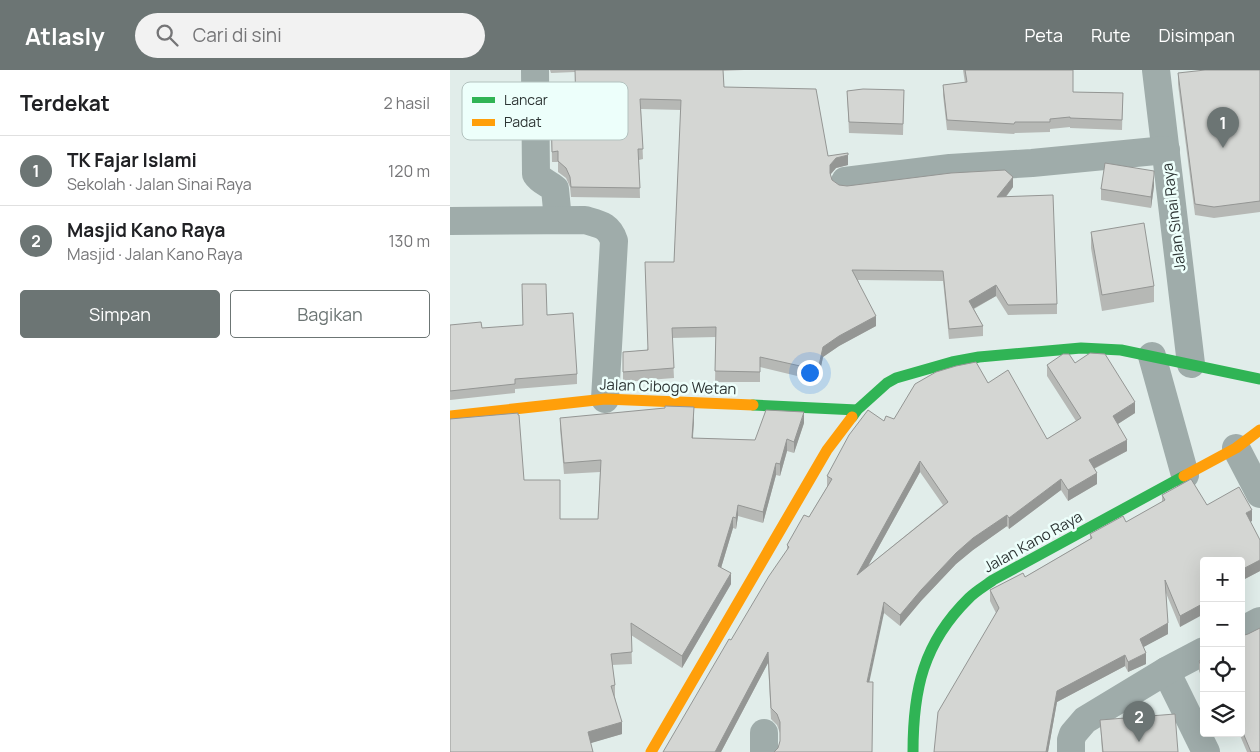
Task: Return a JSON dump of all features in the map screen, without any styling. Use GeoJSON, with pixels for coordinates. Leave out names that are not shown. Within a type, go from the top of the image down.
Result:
{"type":"FeatureCollection","features":[{"type":"Feature","properties":{"kind":"street","name":"Jalan Sinai Raya"},"geometry":{"type":"LineString","coordinates":[[1156,70],[1191,364]]}},
{"type":"Feature","properties":{"kind":"street"},"geometry":{"type":"LineString","coordinates":[[536,140],[536,174],[555,189],[558,220]]}},
{"type":"Feature","properties":{"kind":"street"},"geometry":{"type":"LineString","coordinates":[[845,181],[950,168],[1032,163],[1166,150]]}},
{"type":"Feature","properties":{"kind":"street"},"geometry":{"type":"LineString","coordinates":[[450,221],[585,220],[607,229],[614,241],[605,399]]}},
{"type":"Feature","properties":{"kind":"street"},"geometry":{"type":"LineString","coordinates":[[651,752],[827,450],[857,410],[881,387],[896,378],[952,362],[979,357],[1081,348],[1121,350],[1260,379]]}},
{"type":"Feature","properties":{"kind":"street"},"geometry":{"type":"LineString","coordinates":[[1152,356],[1185,475]]}},
{"type":"Feature","properties":{"kind":"street","name":"Jalan Cibogo Wetan"},"geometry":{"type":"LineString","coordinates":[[450,416],[605,399],[857,410]]}},
{"type":"Feature","properties":{"kind":"street","name":"Jalan Kano Raya"},"geometry":{"type":"LineString","coordinates":[[913,752],[914,715],[921,674],[930,652],[948,624],[968,599],[992,580],[1236,448],[1260,430]]}},
{"type":"Feature","properties":{"kind":"street"},"geometry":{"type":"LineString","coordinates":[[1236,448],[1260,494]]}},
{"type":"Feature","properties":{"kind":"street"},"geometry":{"type":"LineString","coordinates":[[1245,629],[1260,621]]}},
{"type":"Feature","properties":{"kind":"street"},"geometry":{"type":"LineString","coordinates":[[1071,752],[1073,734],[1085,720],[1166,671],[1200,653]]}},
{"type":"Feature","properties":{"kind":"street"},"geometry":{"type":"LineString","coordinates":[[1166,671],[1206,752]]}},
{"type":"Feature","properties":{"kind":"building"},"geometry":{"type":"Polygon","coordinates":[[[575,70],[723,70],[724,87],[816,89],[828,156],[848,153],[848,155],[836,158],[830,165],[832,180],[839,185],[847,186],[951,173],[1005,170],[1013,177],[997,197],[1053,195],[1057,304],[1008,305],[996,285],[969,301],[983,326],[949,329],[943,271],[852,270],[876,316],[823,347],[818,370],[760,357],[760,372],[715,371],[716,327],[672,328],[674,368],[623,372],[623,352],[648,350],[645,262],[674,262],[681,100],[640,99],[643,149],[638,149],[640,188],[571,187],[570,177],[566,168],[558,161],[558,151],[552,152],[552,140],[628,140],[628,82],[575,82],[575,70]]]}},
{"type":"Feature","properties":{"kind":"building"},"geometry":{"type":"Polygon","coordinates":[[[965,70],[1073,70],[1073,92],[1123,93],[1122,120],[1070,117],[1050,119],[1050,122],[1015,122],[1014,124],[947,120],[943,85],[967,82],[965,70]]]}},
{"type":"Feature","properties":{"kind":"building"},"geometry":{"type":"Polygon","coordinates":[[[1205,70],[1260,70],[1260,201],[1214,207],[1195,204],[1178,73],[1205,70]]]}},
{"type":"Feature","properties":{"kind":"building"},"geometry":{"type":"Polygon","coordinates":[[[863,89],[904,90],[903,124],[849,122],[847,91],[863,89]]]}},
{"type":"Feature","properties":{"kind":"building"},"geometry":{"type":"Polygon","coordinates":[[[1105,163],[1154,171],[1151,197],[1101,189],[1105,163]]]}},
{"type":"Feature","properties":{"kind":"building"},"geometry":{"type":"Polygon","coordinates":[[[1144,223],[1154,286],[1102,295],[1091,232],[1144,223]]]}},
{"type":"Feature","properties":{"kind":"building"},"geometry":{"type":"Polygon","coordinates":[[[522,284],[546,284],[547,315],[573,313],[577,374],[515,379],[515,384],[450,391],[450,325],[481,322],[482,328],[523,325],[522,284]]]}},
{"type":"Feature","properties":{"kind":"building"},"geometry":{"type":"Polygon","coordinates":[[[1090,353],[1105,354],[1135,402],[1113,416],[1127,440],[1089,460],[1097,473],[1068,490],[1061,479],[1009,518],[1007,515],[973,538],[956,553],[900,615],[884,602],[867,682],[873,682],[872,752],[774,752],[778,748],[780,741],[780,722],[777,714],[771,708],[768,652],[715,752],[663,752],[729,639],[731,640],[769,576],[789,547],[787,545],[804,515],[809,517],[832,479],[827,476],[849,435],[868,410],[884,421],[886,416],[894,419],[915,384],[936,372],[976,362],[988,383],[1008,370],[1047,439],[1081,418],[1047,365],[1063,354],[1069,354],[1075,363],[1090,353]],[[920,461],[857,575],[948,502],[920,461]]]}},
{"type":"Feature","properties":{"kind":"building"},"geometry":{"type":"Polygon","coordinates":[[[665,406],[694,407],[692,438],[755,440],[766,410],[804,412],[794,442],[787,439],[780,464],[776,463],[763,512],[738,505],[736,518],[733,517],[718,566],[731,573],[682,656],[631,623],[632,652],[611,654],[615,685],[611,686],[622,722],[588,732],[593,752],[450,752],[450,419],[518,413],[524,480],[560,480],[560,519],[598,519],[601,460],[564,463],[560,418],[665,408],[665,406]]]}},
{"type":"Feature","properties":{"kind":"building"},"geometry":{"type":"Polygon","coordinates":[[[1191,479],[1207,505],[1239,487],[1252,510],[1246,513],[1260,540],[1260,560],[1245,568],[1245,557],[1200,557],[1200,605],[1180,616],[1165,580],[1168,623],[1140,639],[1146,653],[1128,662],[1125,655],[1057,691],[1046,752],[934,752],[938,712],[999,608],[990,590],[1023,573],[1025,577],[1092,538],[1090,534],[1123,516],[1126,522],[1165,500],[1162,495],[1191,479]]]}},
{"type":"Feature","properties":{"kind":"building"},"geometry":{"type":"Polygon","coordinates":[[[1260,628],[1260,752],[1251,752],[1245,737],[1245,635],[1260,628]]]}},
{"type":"Feature","properties":{"kind":"building"},"geometry":{"type":"Polygon","coordinates":[[[1175,714],[1178,752],[1103,752],[1100,720],[1175,714]]]}},
{"type":"Feature","properties":{"kind":"traffic: fast"},"geometry":{"type":"LineString","coordinates":[[852,417],[857,410],[887,383],[896,378],[952,362],[979,357],[1081,348],[1121,350],[1260,379]]}},
{"type":"Feature","properties":{"kind":"traffic: fast"},"geometry":{"type":"LineString","coordinates":[[753,405],[857,410]]}},
{"type":"Feature","properties":{"kind":"traffic: fast"},"geometry":{"type":"LineString","coordinates":[[913,752],[915,708],[924,669],[931,650],[941,632],[953,615],[969,598],[993,580],[1184,476]]}},
{"type":"Feature","properties":{"kind":"traffic: slow"},"geometry":{"type":"LineString","coordinates":[[450,416],[605,399],[753,405]]}},
{"type":"Feature","properties":{"kind":"traffic: slow"},"geometry":{"type":"LineString","coordinates":[[651,752],[827,450],[852,417]]}},
{"type":"Feature","properties":{"kind":"traffic: slow"},"geometry":{"type":"LineString","coordinates":[[1184,476],[1236,448],[1260,430]]}},
{"type":"Feature","properties":{"kind":"place","name":"TK Fajar Islami"},"geometry":{"type":"Point","coordinates":[1223,148]}},
{"type":"Feature","properties":{"kind":"place","name":"Masjid Kano Raya"},"geometry":{"type":"Point","coordinates":[1139,742]}}]}
